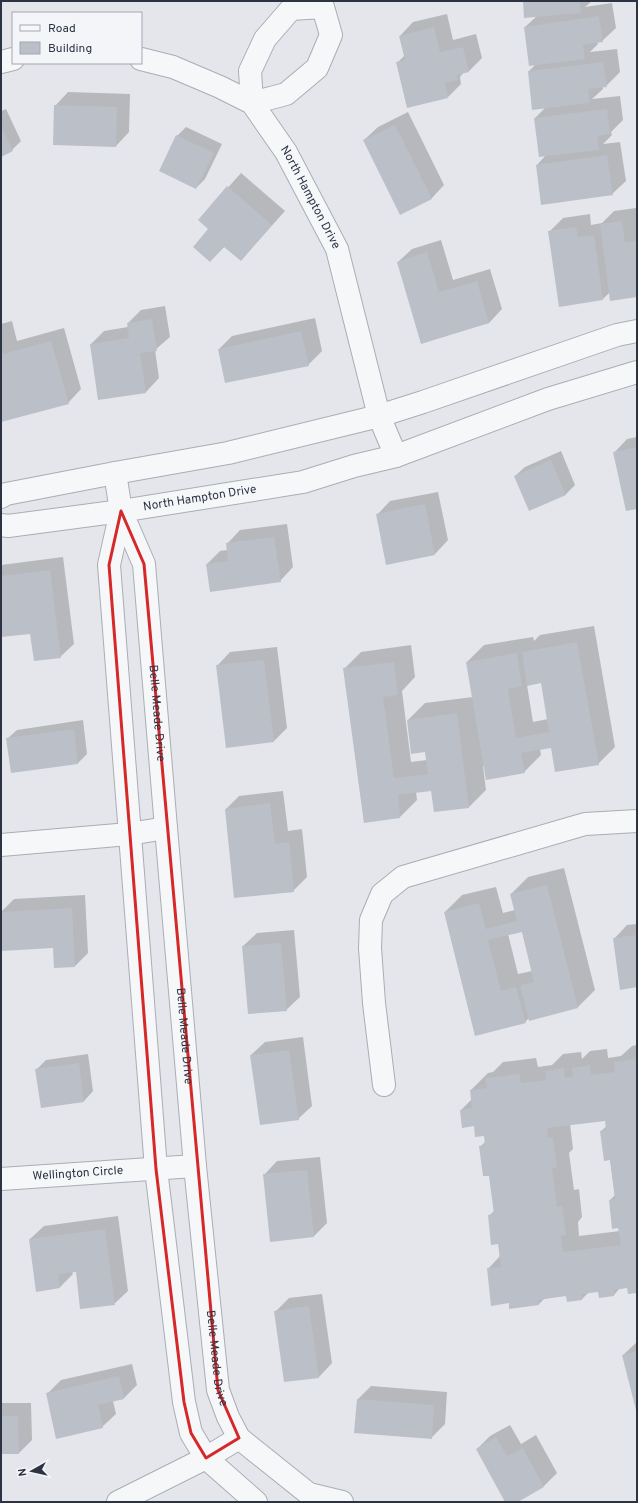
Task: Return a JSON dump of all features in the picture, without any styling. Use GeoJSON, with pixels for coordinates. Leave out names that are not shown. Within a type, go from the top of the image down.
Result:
{"type":"FeatureCollection","features":[{"type":"Feature","properties":{"kind":"street"},"geometry":{"type":"LineString","coordinates":[[322,7],[331,35],[317,68],[286,94],[252,103],[250,71],[265,39],[291,9],[322,7]]}},
{"type":"Feature","properties":{"kind":"street"},"geometry":{"type":"LineString","coordinates":[[1,62],[12,59]]}},
{"type":"Feature","properties":{"kind":"street","name":"North Hampton Drive"},"geometry":{"type":"LineString","coordinates":[[142,59],[173,67],[220,87],[252,103],[286,152],[337,249],[379,416],[396,456]]}},
{"type":"Feature","properties":{"kind":"street"},"geometry":{"type":"LineString","coordinates":[[1,497],[6,494],[228,453],[379,416],[617,336],[637,331]]}},
{"type":"Feature","properties":{"kind":"street","name":"North Hampton Drive"},"geometry":{"type":"LineString","coordinates":[[1,525],[8,526],[121,512],[303,482],[354,466],[396,456],[548,400],[637,372]]}},
{"type":"Feature","properties":{"kind":"street","name":"Belle Meade Drive"},"geometry":{"type":"LineString","coordinates":[[115,473],[121,512],[144,564],[195,1166],[218,1390],[228,1417],[239,1438],[309,1494],[342,1502]]}},
{"type":"Feature","properties":{"kind":"street","name":"Belle Meade Drive"},"geometry":{"type":"LineString","coordinates":[[121,512],[109,565],[156,1169],[184,1402],[192,1433],[206,1458],[256,1502]]}},
{"type":"Feature","properties":{"kind":"street"},"geometry":{"type":"LineString","coordinates":[[384,1085],[374,1003],[370,948],[371,920],[382,894],[403,877],[585,824],[637,821]]}},
{"type":"Feature","properties":{"kind":"street"},"geometry":{"type":"LineString","coordinates":[[1,845],[129,834],[166,828]]}},
{"type":"Feature","properties":{"kind":"street","name":"Wellington Circle"},"geometry":{"type":"LineString","coordinates":[[1,1179],[195,1166]]}},
{"type":"Feature","properties":{"kind":"street"},"geometry":{"type":"LineString","coordinates":[[118,1502],[206,1458],[239,1438]]}},
{"type":"Feature","properties":{"kind":"highlighted area"},"geometry":{"type":"Polygon","coordinates":[[[121,511],[144,564],[218,1390],[239,1438],[206,1458],[191,1433],[184,1402],[156,1169],[109,565],[121,511]]]}},
{"type":"Feature","properties":{"kind":"building"},"geometry":{"type":"Polygon","coordinates":[[[523,1],[580,1],[581,13],[524,18],[523,1]]]}},
{"type":"Feature","properties":{"kind":"building"},"geometry":{"type":"Polygon","coordinates":[[[599,16],[603,42],[583,45],[585,59],[529,66],[524,27],[599,16]]]}},
{"type":"Feature","properties":{"kind":"building"},"geometry":{"type":"Polygon","coordinates":[[[434,27],[440,52],[463,47],[469,72],[457,75],[458,80],[445,83],[448,98],[407,108],[396,62],[405,60],[399,36],[434,27]]]}},
{"type":"Feature","properties":{"kind":"building"},"geometry":{"type":"Polygon","coordinates":[[[603,62],[607,87],[588,89],[590,103],[532,110],[528,71],[603,62]]]}},
{"type":"Feature","properties":{"kind":"building"},"geometry":{"type":"Polygon","coordinates":[[[54,105],[117,107],[116,147],[53,145],[54,105]]]}},
{"type":"Feature","properties":{"kind":"building"},"geometry":{"type":"Polygon","coordinates":[[[607,109],[610,134],[597,136],[599,150],[539,157],[534,118],[607,109]]]}},
{"type":"Feature","properties":{"kind":"building"},"geometry":{"type":"Polygon","coordinates":[[[395,125],[432,199],[400,215],[363,140],[395,125]]]}},
{"type":"Feature","properties":{"kind":"building"},"geometry":{"type":"Polygon","coordinates":[[[1,127],[13,151],[1,157],[1,127]]]}},
{"type":"Feature","properties":{"kind":"building"},"geometry":{"type":"Polygon","coordinates":[[[176,135],[214,153],[196,189],[159,171],[176,135]]]}},
{"type":"Feature","properties":{"kind":"building"},"geometry":{"type":"Polygon","coordinates":[[[607,155],[613,195],[541,205],[536,165],[607,155]]]}},
{"type":"Feature","properties":{"kind":"building"},"geometry":{"type":"Polygon","coordinates":[[[227,186],[272,225],[241,261],[224,247],[210,262],[193,247],[208,229],[198,220],[227,186]]]}},
{"type":"Feature","properties":{"kind":"building"},"geometry":{"type":"Polygon","coordinates":[[[622,221],[625,242],[637,241],[637,297],[610,301],[600,224],[622,221]]]}},
{"type":"Feature","properties":{"kind":"building"},"geometry":{"type":"Polygon","coordinates":[[[576,227],[578,237],[594,235],[603,300],[559,307],[548,231],[576,227]]]}},
{"type":"Feature","properties":{"kind":"building"},"geometry":{"type":"Polygon","coordinates":[[[427,252],[439,292],[477,281],[489,323],[421,344],[397,262],[427,252]]]}},
{"type":"Feature","properties":{"kind":"building"},"geometry":{"type":"Polygon","coordinates":[[[152,319],[157,351],[140,353],[146,393],[98,400],[90,344],[129,338],[127,323],[152,319]]]}},
{"type":"Feature","properties":{"kind":"building"},"geometry":{"type":"Polygon","coordinates":[[[301,331],[309,366],[225,383],[218,349],[301,331]]]}},
{"type":"Feature","properties":{"kind":"building"},"geometry":{"type":"Polygon","coordinates":[[[51,341],[69,404],[1,422],[1,346],[3,354],[51,341]]]}},
{"type":"Feature","properties":{"kind":"building"},"geometry":{"type":"Polygon","coordinates":[[[637,447],[637,509],[626,511],[613,452],[637,447]]]}},
{"type":"Feature","properties":{"kind":"building"},"geometry":{"type":"Polygon","coordinates":[[[551,460],[566,495],[529,511],[514,476],[551,460]]]}},
{"type":"Feature","properties":{"kind":"building"},"geometry":{"type":"Polygon","coordinates":[[[425,504],[435,555],[386,565],[376,514],[425,504]]]}},
{"type":"Feature","properties":{"kind":"building"},"geometry":{"type":"Polygon","coordinates":[[[274,537],[281,582],[210,592],[206,564],[228,561],[226,543],[274,537]]]}},
{"type":"Feature","properties":{"kind":"building"},"geometry":{"type":"Polygon","coordinates":[[[50,570],[61,658],[34,661],[30,634],[1,637],[1,576],[50,570]]]}},
{"type":"Feature","properties":{"kind":"building"},"geometry":{"type":"Polygon","coordinates":[[[577,642],[599,765],[555,772],[551,748],[521,753],[525,773],[486,780],[466,662],[517,653],[522,686],[508,689],[516,738],[549,732],[541,683],[527,686],[522,652],[577,642]]]}},
{"type":"Feature","properties":{"kind":"building"},"geometry":{"type":"Polygon","coordinates":[[[264,660],[274,742],[226,748],[216,665],[264,660]]]}},
{"type":"Feature","properties":{"kind":"building"},"geometry":{"type":"Polygon","coordinates":[[[394,662],[398,695],[383,697],[394,778],[428,774],[425,752],[411,754],[407,720],[457,713],[469,808],[434,812],[431,791],[398,795],[400,818],[364,823],[343,668],[394,662]]]}},
{"type":"Feature","properties":{"kind":"building"},"geometry":{"type":"Polygon","coordinates":[[[74,729],[78,764],[11,773],[6,738],[74,729]]]}},
{"type":"Feature","properties":{"kind":"building"},"geometry":{"type":"Polygon","coordinates":[[[270,803],[275,844],[289,842],[294,892],[234,898],[225,809],[270,803]]]}},
{"type":"Feature","properties":{"kind":"building"},"geometry":{"type":"Polygon","coordinates":[[[547,885],[578,1008],[529,1021],[520,985],[534,982],[522,932],[488,940],[501,991],[516,987],[526,1023],[475,1036],[444,912],[479,903],[486,929],[517,921],[510,894],[547,885]]]}},
{"type":"Feature","properties":{"kind":"building"},"geometry":{"type":"Polygon","coordinates":[[[72,908],[75,967],[54,968],[53,948],[1,951],[1,912],[72,908]]]}},
{"type":"Feature","properties":{"kind":"building"},"geometry":{"type":"Polygon","coordinates":[[[637,935],[637,987],[620,990],[613,938],[637,935]]]}},
{"type":"Feature","properties":{"kind":"building"},"geometry":{"type":"Polygon","coordinates":[[[281,943],[287,1011],[248,1014],[242,946],[281,943]]]}},
{"type":"Feature","properties":{"kind":"building"},"geometry":{"type":"Polygon","coordinates":[[[289,1050],[299,1120],[260,1125],[250,1055],[289,1050]]]}},
{"type":"Feature","properties":{"kind":"building"},"geometry":{"type":"Polygon","coordinates":[[[637,1059],[637,1293],[628,1294],[627,1288],[614,1290],[614,1296],[599,1298],[598,1292],[582,1294],[582,1300],[567,1302],[566,1296],[538,1300],[539,1305],[509,1309],[509,1303],[491,1306],[487,1268],[501,1267],[498,1244],[491,1245],[488,1215],[494,1214],[489,1176],[483,1176],[479,1146],[485,1145],[484,1136],[475,1137],[474,1126],[462,1128],[460,1110],[472,1108],[470,1090],[487,1088],[485,1078],[520,1074],[521,1083],[541,1081],[546,1080],[545,1071],[564,1068],[565,1078],[573,1077],[572,1068],[590,1065],[591,1075],[615,1072],[614,1062],[637,1059]],[[605,1121],[547,1128],[548,1138],[553,1137],[557,1167],[552,1168],[557,1207],[562,1206],[566,1235],[561,1236],[563,1252],[621,1245],[618,1228],[612,1229],[609,1200],[615,1199],[610,1160],[604,1161],[600,1131],[606,1130],[605,1121]]]}},
{"type":"Feature","properties":{"kind":"building"},"geometry":{"type":"Polygon","coordinates":[[[79,1063],[84,1102],[41,1108],[35,1069],[79,1063]]]}},
{"type":"Feature","properties":{"kind":"building"},"geometry":{"type":"Polygon","coordinates":[[[307,1170],[314,1237],[270,1242],[263,1174],[307,1170]]]}},
{"type":"Feature","properties":{"kind":"building"},"geometry":{"type":"Polygon","coordinates":[[[105,1229],[115,1305],[80,1309],[76,1272],[58,1274],[60,1288],[36,1292],[29,1239],[105,1229]]]}},
{"type":"Feature","properties":{"kind":"building"},"geometry":{"type":"Polygon","coordinates":[[[309,1306],[319,1378],[284,1382],[274,1311],[309,1306]]]}},
{"type":"Feature","properties":{"kind":"building"},"geometry":{"type":"Polygon","coordinates":[[[637,1351],[637,1410],[636,1410],[622,1355],[637,1351]]]}},
{"type":"Feature","properties":{"kind":"building"},"geometry":{"type":"Polygon","coordinates":[[[119,1376],[124,1399],[98,1405],[103,1428],[56,1439],[46,1393],[119,1376]]]}},
{"type":"Feature","properties":{"kind":"building"},"geometry":{"type":"Polygon","coordinates":[[[357,1399],[434,1405],[432,1439],[354,1433],[357,1399]]]}},
{"type":"Feature","properties":{"kind":"building"},"geometry":{"type":"Polygon","coordinates":[[[1,1416],[18,1416],[19,1454],[1,1454],[1,1416]]]}},
{"type":"Feature","properties":{"kind":"building"},"geometry":{"type":"Polygon","coordinates":[[[496,1437],[507,1456],[523,1448],[544,1487],[518,1502],[505,1502],[476,1449],[496,1437]]]}}]}
